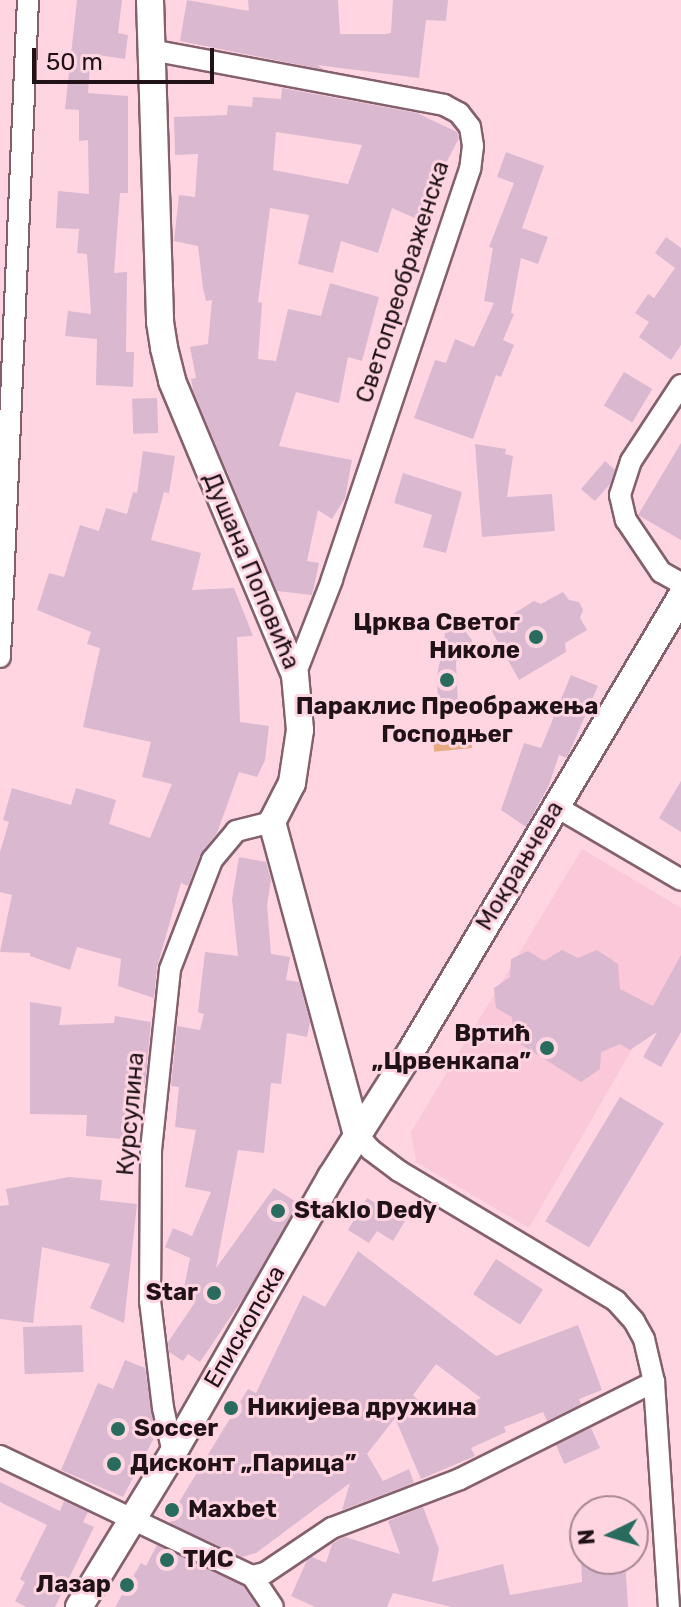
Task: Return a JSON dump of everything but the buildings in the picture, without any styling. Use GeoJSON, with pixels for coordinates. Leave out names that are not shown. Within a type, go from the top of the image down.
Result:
{"type":"FeatureCollection","features":[{"type":"Feature","properties":{"kind":"street"},"geometry":{"type":"LineString","coordinates":[[0,657],[28,0]]}},
{"type":"Feature","properties":{"kind":"street","name":"Душана Поповића"},"geometry":{"type":"LineString","coordinates":[[150,0],[160,322],[164,348],[172,381],[295,675],[300,730],[292,783],[272,822]]}},
{"type":"Feature","properties":{"kind":"street","name":"Светопреображенска"},"geometry":{"type":"LineString","coordinates":[[151,50],[444,105],[459,113],[470,127],[473,146],[470,169],[332,580],[295,675]]}},
{"type":"Feature","properties":{"kind":"street"},"geometry":{"type":"LineString","coordinates":[[681,385],[631,461],[620,495],[626,520],[661,572],[681,583]]}},
{"type":"Feature","properties":{"kind":"street","name":"Мокрањчева"},"geometry":{"type":"LineString","coordinates":[[357,1134],[410,1053],[681,597]]}},
{"type":"Feature","properties":{"kind":"street"},"geometry":{"type":"LineString","coordinates":[[555,806],[681,880]]}},
{"type":"Feature","properties":{"kind":"street"},"geometry":{"type":"LineString","coordinates":[[272,822],[357,1134],[399,1171],[616,1301],[644,1339],[654,1382],[669,1607]]}},
{"type":"Feature","properties":{"kind":"street","name":"Курсулина"},"geometry":{"type":"LineString","coordinates":[[173,1453],[163,1408],[150,1301],[151,1150],[170,969],[212,860],[236,831],[272,822]]}},
{"type":"Feature","properties":{"kind":"street","name":"Епископска"},"geometry":{"type":"LineString","coordinates":[[79,1607],[134,1520],[357,1134]]}},
{"type":"Feature","properties":{"kind":"street"},"geometry":{"type":"LineString","coordinates":[[252,1576],[265,1573],[332,1528],[460,1479],[654,1382]]}},
{"type":"Feature","properties":{"kind":"street"},"geometry":{"type":"LineString","coordinates":[[0,1456],[252,1576],[273,1607]]}},
{"type":"Feature","properties":{"kind":"shaded area"},"geometry":{"type":"Polygon","coordinates":[[[470,729],[472,748],[434,752],[432,733],[470,729]]]}},
{"type":"Feature","properties":{"kind":"shaded area","name":"Вртић „Црвенкапа”"},"geometry":{"type":"Polygon","coordinates":[[[582,849],[681,908],[681,964],[529,1228],[416,1162],[411,1132],[582,849]]]}},
{"type":"Feature","properties":{"kind":"place","name":"Црква Светог Николе"},"geometry":{"type":"Point","coordinates":[536,637]}},
{"type":"Feature","properties":{"kind":"place","name":"Параклис Преображења Господњег"},"geometry":{"type":"Point","coordinates":[447,680]}},
{"type":"Feature","properties":{"kind":"place","name":"Вртић „Црвенкапа”"},"geometry":{"type":"Point","coordinates":[547,1048]}},
{"type":"Feature","properties":{"kind":"place","name":"Staklo Dedy"},"geometry":{"type":"Point","coordinates":[278,1211]}},
{"type":"Feature","properties":{"kind":"place","name":"Star"},"geometry":{"type":"Point","coordinates":[214,1293]}},
{"type":"Feature","properties":{"kind":"place","name":"Никијева дружина"},"geometry":{"type":"Point","coordinates":[231,1408]}},
{"type":"Feature","properties":{"kind":"place","name":"Soccer"},"geometry":{"type":"Point","coordinates":[118,1429]}},
{"type":"Feature","properties":{"kind":"place","name":"Дисконт „Парица”"},"geometry":{"type":"Point","coordinates":[114,1464]}},
{"type":"Feature","properties":{"kind":"place","name":"Maxbet"},"geometry":{"type":"Point","coordinates":[172,1510]}},
{"type":"Feature","properties":{"kind":"place","name":"ТИС"},"geometry":{"type":"Point","coordinates":[167,1560]}},
{"type":"Feature","properties":{"kind":"place","name":"Лазар"},"geometry":{"type":"Point","coordinates":[127,1585]}}]}
